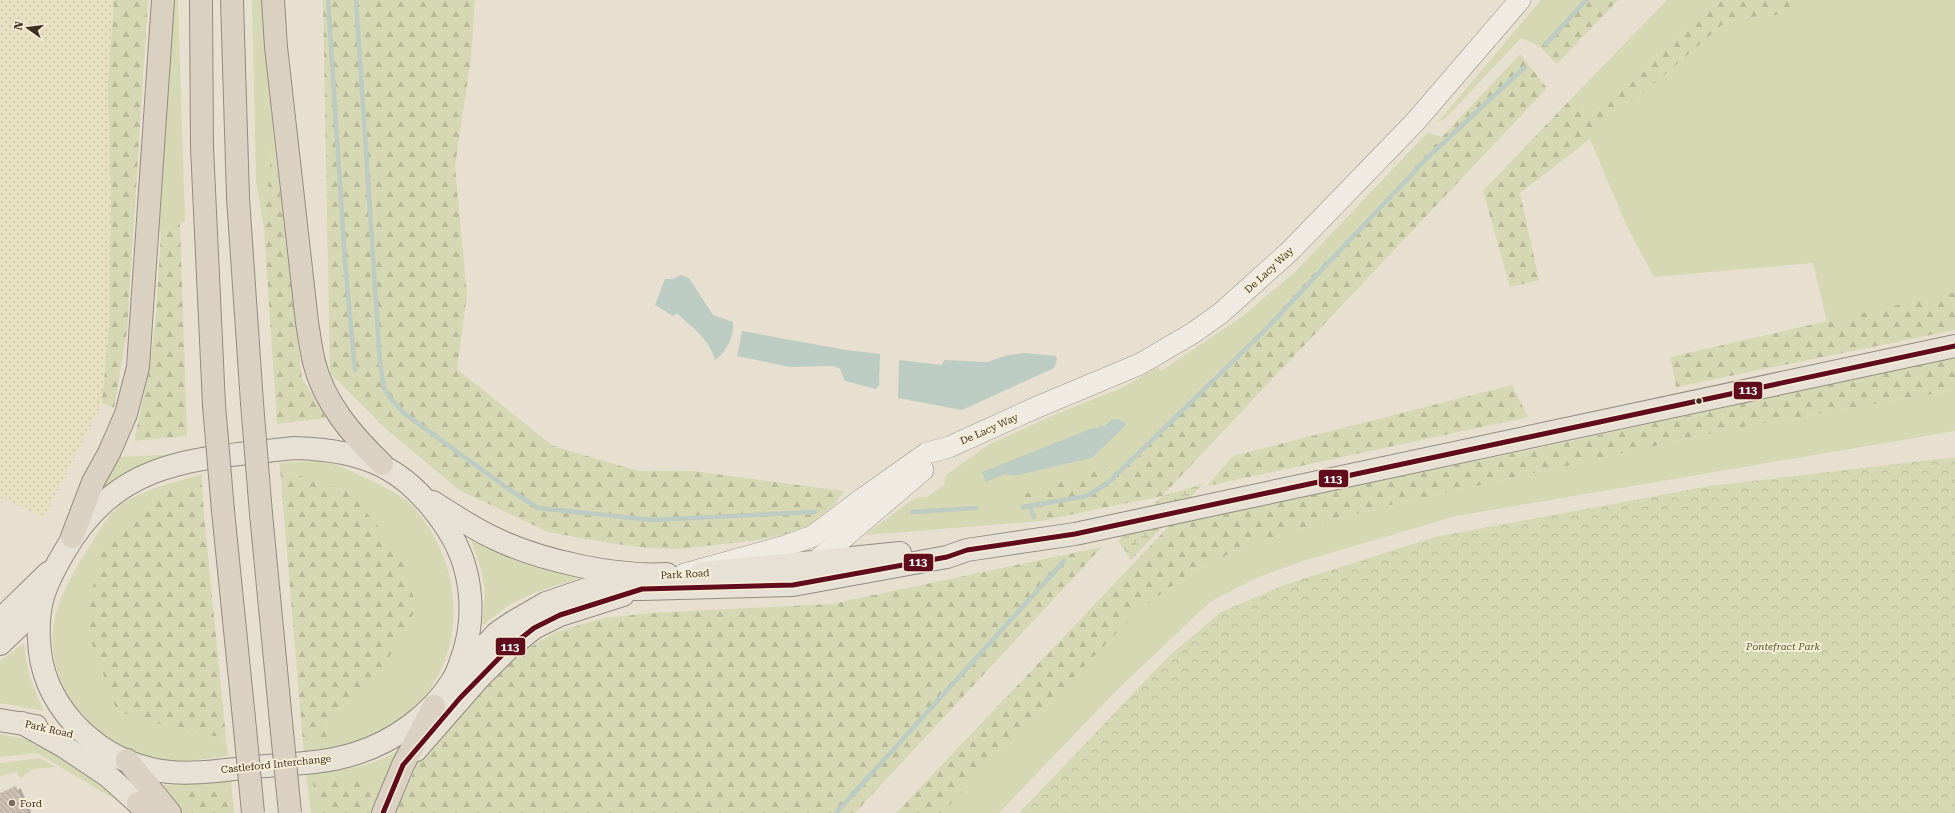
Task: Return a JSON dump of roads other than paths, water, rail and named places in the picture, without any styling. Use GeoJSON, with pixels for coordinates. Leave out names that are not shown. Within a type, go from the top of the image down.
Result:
{"type":"FeatureCollection","features":[{"type":"Feature","properties":{"kind":"highway"},"geometry":{"type":"LineString","coordinates":[[72,537],[93,482],[109,453],[126,414],[138,367],[163,0]]}},
{"type":"Feature","properties":{"kind":"highway"},"geometry":{"type":"LineString","coordinates":[[201,0],[202,147],[214,405],[253,813]]}},
{"type":"Feature","properties":{"kind":"highway"},"geometry":{"type":"LineString","coordinates":[[232,0],[238,198],[252,403],[290,813]]}},
{"type":"Feature","properties":{"kind":"highway"},"geometry":{"type":"LineString","coordinates":[[273,0],[276,47],[303,283],[314,363],[336,412],[359,441],[382,464]]}},
{"type":"Feature","properties":{"kind":"highway"},"geometry":{"type":"LineString","coordinates":[[384,813],[403,765],[434,706]]}},
{"type":"Feature","properties":{"kind":"highway"},"geometry":{"type":"LineString","coordinates":[[127,760],[170,813]]}},
{"type":"Feature","properties":{"kind":"main road","name":"Park Road"},"geometry":{"type":"LineString","coordinates":[[419,492],[475,528],[516,548],[647,582],[793,584],[939,559],[967,550],[1082,532],[1955,346]]}},
{"type":"Feature","properties":{"kind":"main road","name":"Castleford Interchange"},"geometry":{"type":"LineString","coordinates":[[295,448],[326,449],[344,452],[382,464],[419,492],[440,518],[453,538],[465,564],[470,592],[470,621],[465,648],[454,679],[434,706],[392,738],[356,754],[321,762],[205,772],[174,772],[151,769],[127,760],[96,743],[62,710],[52,694],[44,675],[38,636],[38,617],[42,594],[72,537],[88,518],[120,490],[137,478],[158,469],[204,458],[295,448]]}},
{"type":"Feature","properties":{"kind":"main road","name":"Park Road"},"geometry":{"type":"LineString","coordinates":[[454,679],[497,633],[513,622],[546,603],[587,589],[647,582],[684,574],[725,572],[948,547],[967,550]]}},
{"type":"Feature","properties":{"kind":"main road"},"geometry":{"type":"LineString","coordinates":[[0,620],[57,565]]}},
{"type":"Feature","properties":{"kind":"main road"},"geometry":{"type":"LineString","coordinates":[[403,765],[478,679],[510,647],[534,628],[560,615],[647,582]]}},
{"type":"Feature","properties":{"kind":"main road"},"geometry":{"type":"LineString","coordinates":[[0,644],[20,625],[42,594]]}},
{"type":"Feature","properties":{"kind":"main road","name":"Park Road"},"geometry":{"type":"LineString","coordinates":[[0,720],[22,723],[70,734],[96,743]]}},
{"type":"Feature","properties":{"kind":"main road"},"geometry":{"type":"LineString","coordinates":[[22,723],[63,746],[108,776],[142,808]]}},
{"type":"Feature","properties":{"kind":"street","name":"De Lacy Way"},"geometry":{"type":"LineString","coordinates":[[684,574],[785,546],[813,536],[927,453],[949,447],[1035,408],[1140,364],[1193,333],[1221,313],[1284,256],[1415,122],[1520,0]]}},
{"type":"Feature","properties":{"kind":"street","name":"De Lacy Way"},"geometry":{"type":"LineString","coordinates":[[793,584],[814,562],[949,447]]}},
{"type":"Feature","properties":{"kind":"waterway"},"geometry":{"type":"LineString","coordinates":[[328,0],[345,262],[355,370]]}},
{"type":"Feature","properties":{"kind":"waterway"},"geometry":{"type":"LineString","coordinates":[[356,0],[380,362],[384,388],[391,399],[405,414],[507,488],[538,508],[653,520],[815,512]]}},
{"type":"Feature","properties":{"kind":"waterway"},"geometry":{"type":"LineString","coordinates":[[1546,44],[1586,0]]}},
{"type":"Feature","properties":{"kind":"waterway"},"geometry":{"type":"LineString","coordinates":[[1023,507],[1087,496],[1109,482],[1265,330],[1429,156],[1524,68]]}},
{"type":"Feature","properties":{"kind":"waterway"},"geometry":{"type":"LineString","coordinates":[[1030,506],[1034,517]]}},
{"type":"Feature","properties":{"kind":"waterway"},"geometry":{"type":"LineString","coordinates":[[912,512],[976,508]]}},
{"type":"Feature","properties":{"kind":"waterway"},"geometry":{"type":"LineString","coordinates":[[836,813],[1064,561]]}},
{"type":"Feature","properties":{"kind":"place","name":"Ford"},"geometry":{"type":"Point","coordinates":[12,803]}},
{"type":"Feature","properties":{"kind":"park label","name":"Pontefract Park"},"geometry":{"type":"Point","coordinates":[1783,646]}}]}
